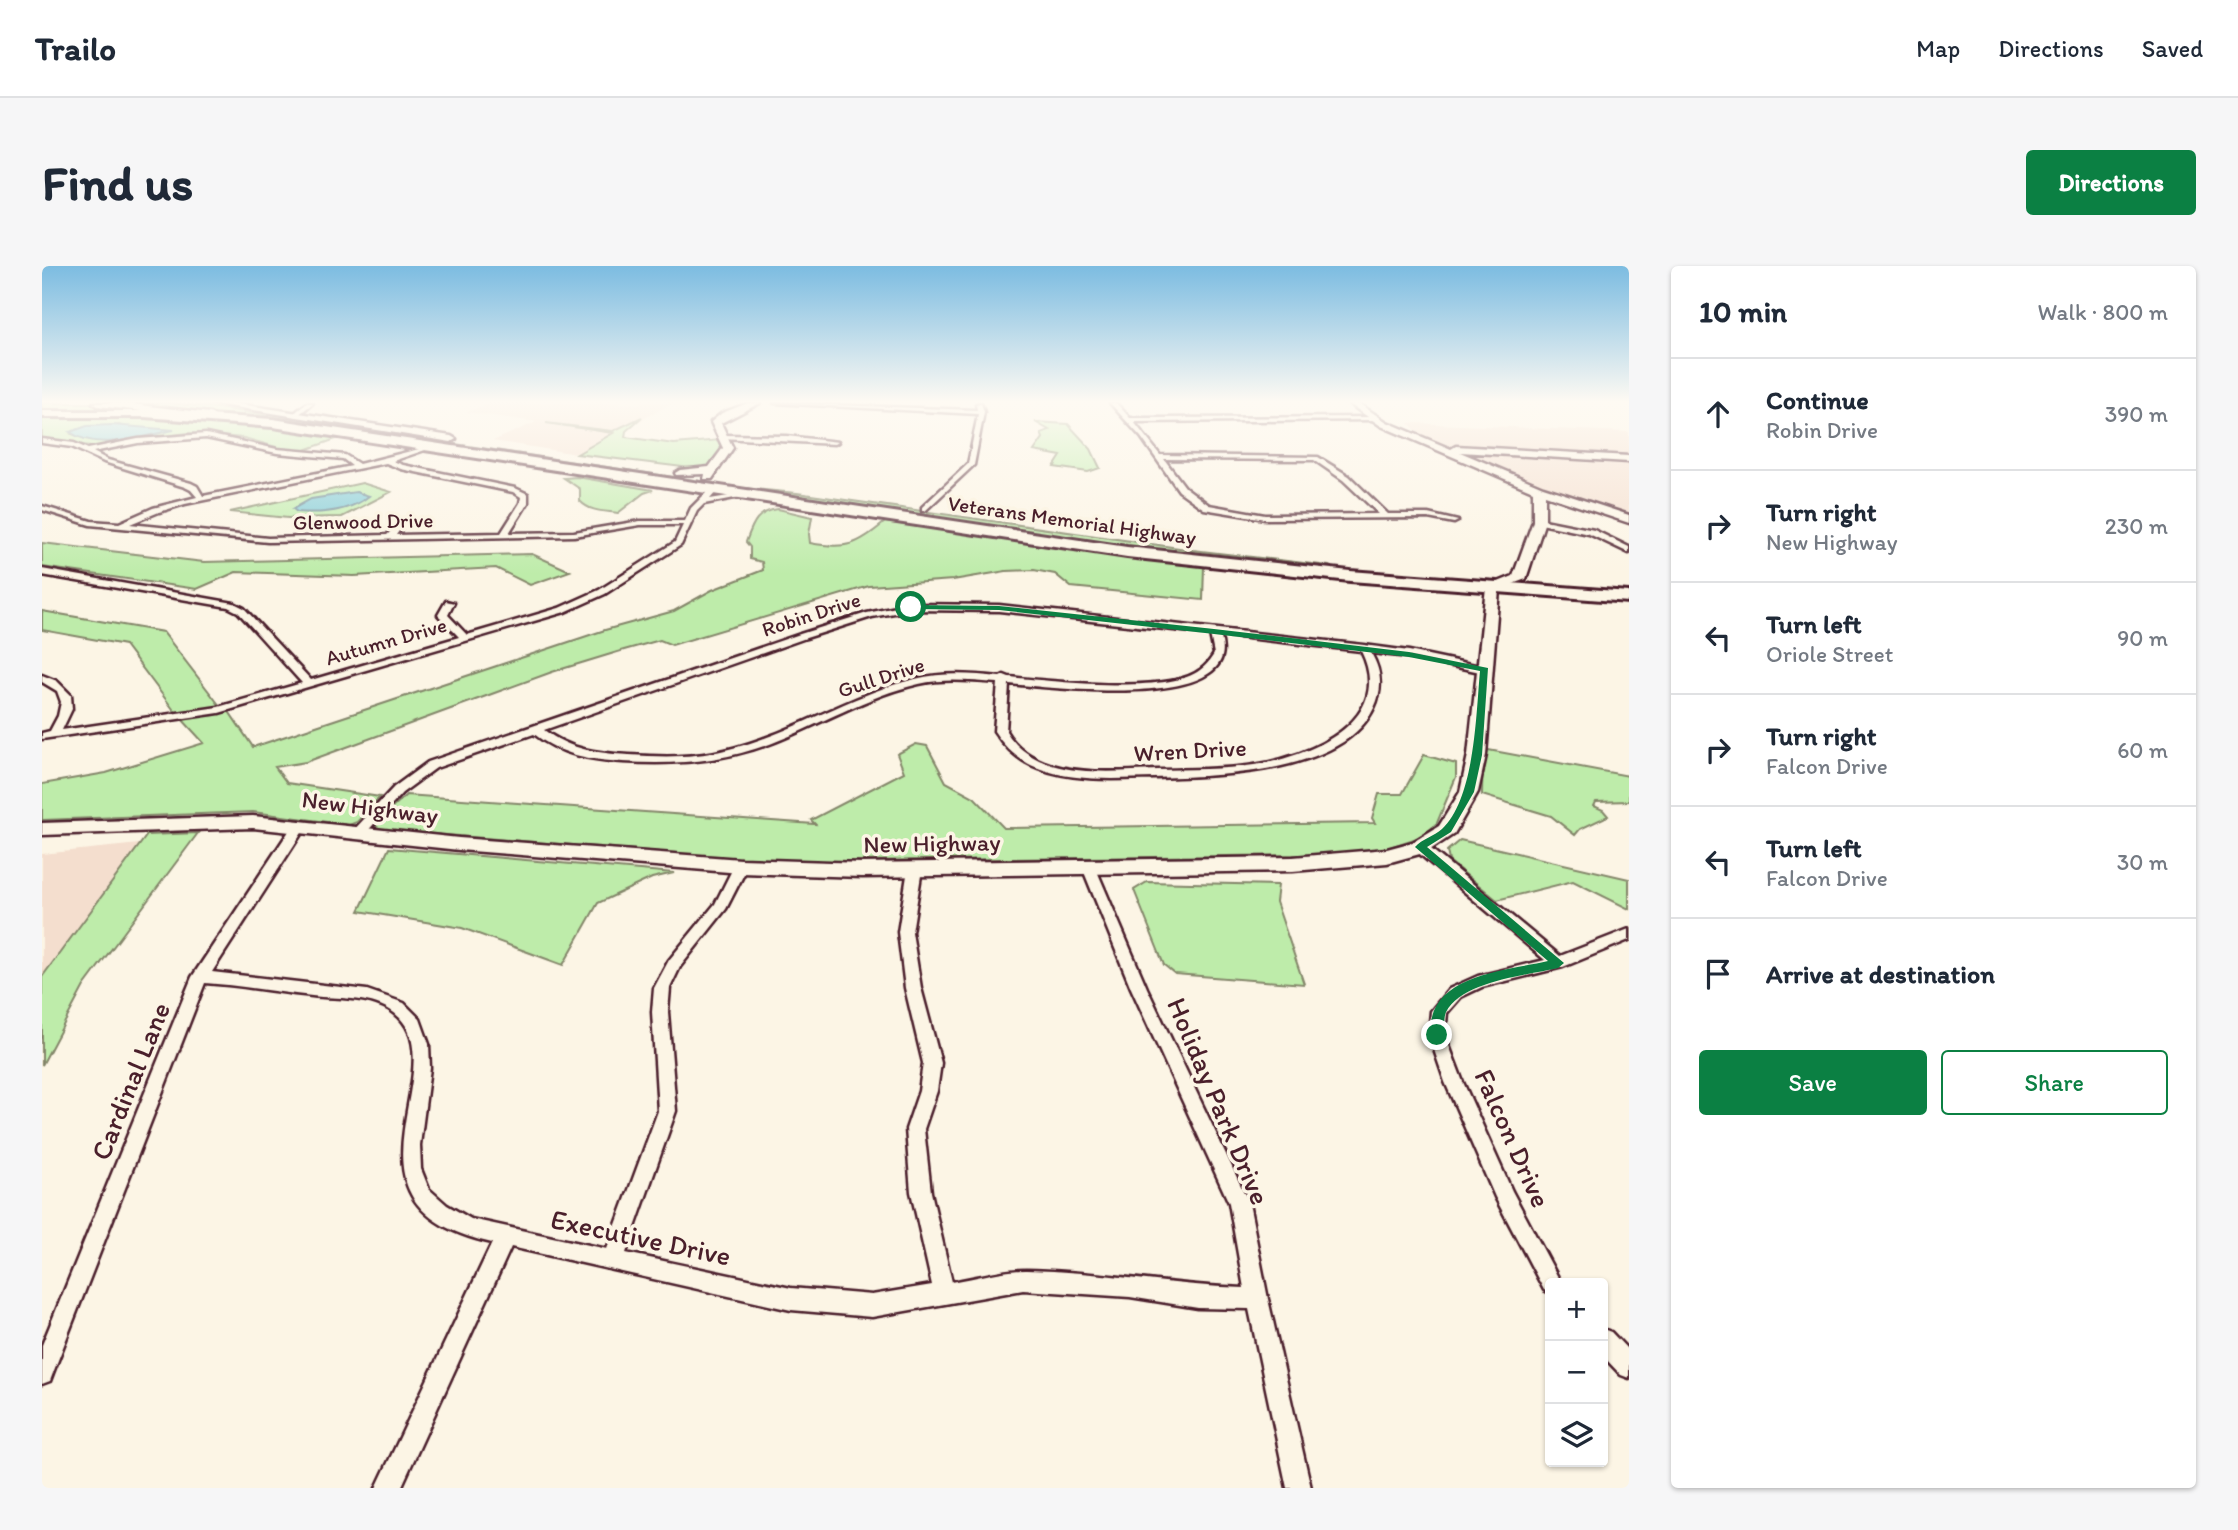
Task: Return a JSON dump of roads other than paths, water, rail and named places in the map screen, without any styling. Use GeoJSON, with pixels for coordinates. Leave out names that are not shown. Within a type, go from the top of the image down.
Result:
{"type":"FeatureCollection","features":[{"type":"Feature","properties":{"kind":"highway","name":"Veterans Memorial Highway"},"geometry":{"type":"LineString","coordinates":[[512,460],[638,480],[775,487],[1234,552],[1629,587]]}},
{"type":"Feature","properties":{"kind":"highway","name":"Veterans Memorial Highway"},"geometry":{"type":"LineString","coordinates":[[593,460],[680,473],[741,496],[1127,552],[1350,576],[1629,597]]}},
{"type":"Feature","properties":{"kind":"street"},"geometry":{"type":"LineString","coordinates":[[104,460],[188,485],[194,488],[201,498]]}},
{"type":"Feature","properties":{"kind":"street"},"geometry":{"type":"LineString","coordinates":[[349,460],[357,466]]}},
{"type":"Feature","properties":{"kind":"street"},"geometry":{"type":"LineString","coordinates":[[120,526],[156,510],[201,498],[390,460]]}},
{"type":"Feature","properties":{"kind":"street"},"geometry":{"type":"LineString","coordinates":[[709,485],[722,460]]}},
{"type":"Feature","properties":{"kind":"street"},"geometry":{"type":"LineString","coordinates":[[925,509],[971,465],[972,460]]}},
{"type":"Feature","properties":{"kind":"street"},"geometry":{"type":"LineString","coordinates":[[1159,460],[1182,489],[1208,508],[1265,517],[1428,516],[1454,521]]}},
{"type":"Feature","properties":{"kind":"street"},"geometry":{"type":"LineString","coordinates":[[1320,460],[1346,478],[1386,516]]}},
{"type":"Feature","properties":{"kind":"street"},"geometry":{"type":"LineString","coordinates":[[1470,460],[1539,489],[1629,519]]}},
{"type":"Feature","properties":{"kind":"street"},"geometry":{"type":"LineString","coordinates":[[387,461],[401,467],[515,489],[525,496],[524,503],[504,535]]}},
{"type":"Feature","properties":{"kind":"street","name":"Autumn Drive"},"geometry":{"type":"LineString","coordinates":[[48,735],[219,709],[562,610],[602,592],[670,549],[678,542],[709,485]]}},
{"type":"Feature","properties":{"kind":"street"},"geometry":{"type":"LineString","coordinates":[[1493,587],[1519,579],[1539,521],[1539,489]]}},
{"type":"Feature","properties":{"kind":"street","name":"Glenwood Drive"},"geometry":{"type":"LineString","coordinates":[[42,508],[90,523],[248,540],[573,534],[640,523],[687,523]]}},
{"type":"Feature","properties":{"kind":"street"},"geometry":{"type":"LineString","coordinates":[[1539,521],[1591,532],[1629,550]]}},
{"type":"Feature","properties":{"kind":"street"},"geometry":{"type":"LineString","coordinates":[[390,537],[401,523]]}},
{"type":"Feature","properties":{"kind":"street"},"geometry":{"type":"LineString","coordinates":[[42,572],[231,605],[241,610],[308,683]]}},
{"type":"Feature","properties":{"kind":"street","name":"New Highway"},"geometry":{"type":"LineString","coordinates":[[42,829],[214,822],[300,825],[358,833],[741,866],[862,870],[1293,864],[1387,856],[1420,847],[1447,830],[1469,792],[1477,755],[1493,587]]}},
{"type":"Feature","properties":{"kind":"street"},"geometry":{"type":"LineString","coordinates":[[449,603],[443,615],[466,638]]}},
{"type":"Feature","properties":{"kind":"street","name":"Robin Drive"},"geometry":{"type":"LineString","coordinates":[[358,833],[398,790],[432,765],[803,636],[870,615],[911,607],[999,608],[1214,631],[1409,654],[1485,670]]}},
{"type":"Feature","properties":{"kind":"street","name":"Gull Drive"},"geometry":{"type":"LineString","coordinates":[[535,729],[552,745],[572,753],[672,762],[697,760],[746,748],[900,686],[921,681],[967,676],[1135,689],[1194,680],[1215,664],[1219,648],[1214,631]]}},
{"type":"Feature","properties":{"kind":"street","name":"Wren Drive"},"geometry":{"type":"LineString","coordinates":[[1004,678],[1000,731],[1016,751],[1046,767],[1070,773],[1118,774],[1239,771],[1302,756],[1342,737],[1355,725],[1367,712],[1375,683],[1375,671],[1364,648]]}},
{"type":"Feature","properties":{"kind":"street"},"geometry":{"type":"LineString","coordinates":[[42,678],[56,684],[64,692],[68,702],[66,713],[48,735]]}},
{"type":"Feature","properties":{"kind":"street","name":"Cardinal Lane"},"geometry":{"type":"LineString","coordinates":[[42,1373],[200,977],[239,913],[300,825]]}},
{"type":"Feature","properties":{"kind":"street"},"geometry":{"type":"LineString","coordinates":[[1420,847],[1558,963]]}},
{"type":"Feature","properties":{"kind":"street"},"geometry":{"type":"LineString","coordinates":[[612,1261],[667,1111],[660,1013],[662,988],[674,964],[721,906],[741,866]]}},
{"type":"Feature","properties":{"kind":"street","name":"Holiday Park Drive"},"geometry":{"type":"LineString","coordinates":[[1089,867],[1139,988],[1239,1203],[1257,1300],[1299,1488]]}},
{"type":"Feature","properties":{"kind":"street"},"geometry":{"type":"LineString","coordinates":[[915,869],[905,932],[913,988],[932,1063],[928,1091],[915,1129],[921,1192],[944,1293]]}},
{"type":"Feature","properties":{"kind":"street","name":"Falcon Drive"},"geometry":{"type":"LineString","coordinates":[[1548,1278],[1505,1197],[1454,1082],[1437,1035],[1439,1011],[1455,993],[1488,979],[1558,963],[1629,934]]}},
{"type":"Feature","properties":{"kind":"street","name":"Executive Drive"},"geometry":{"type":"LineString","coordinates":[[200,977],[358,995],[382,999],[401,1008],[418,1031],[422,1061],[410,1160],[418,1188],[439,1211],[467,1228],[791,1299],[872,1306],[1023,1280],[1130,1287],[1198,1297],[1257,1300]]}},
{"type":"Feature","properties":{"kind":"street"},"geometry":{"type":"LineString","coordinates":[[388,1488],[506,1236]]}},
{"type":"Feature","properties":{"kind":"street"},"geometry":{"type":"LineString","coordinates":[[1604,1341],[1629,1367]]}},
{"type":"Feature","properties":{"kind":"water"},"geometry":{"type":"Polygon","coordinates":[[[356,492],[369,496],[353,506],[335,511],[306,513],[293,509],[311,499],[356,492]]]}}]}
